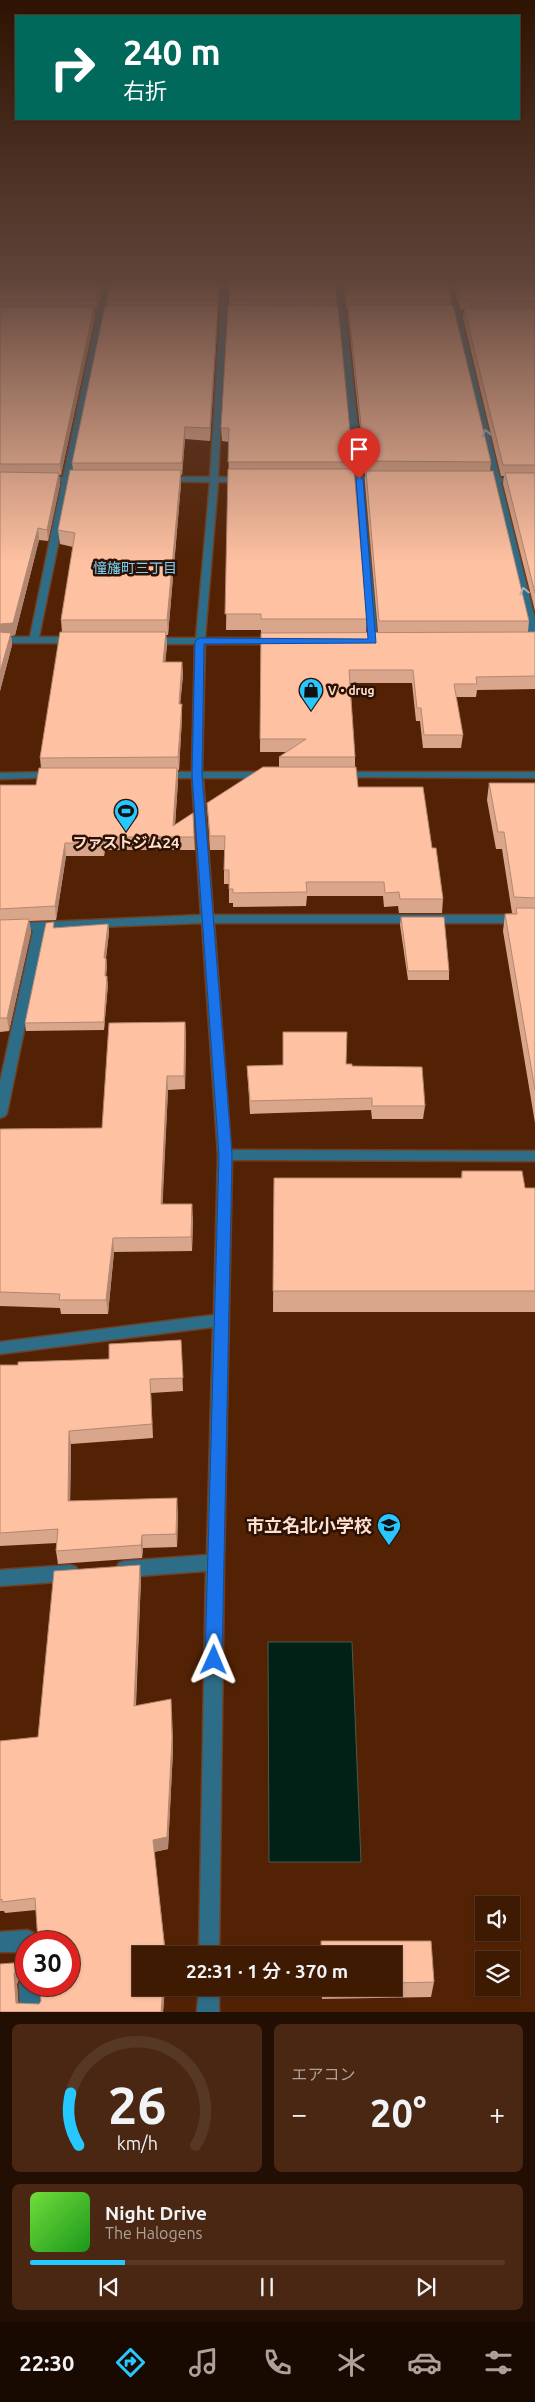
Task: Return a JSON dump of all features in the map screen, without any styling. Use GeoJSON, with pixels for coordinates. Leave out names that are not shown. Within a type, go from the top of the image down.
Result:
{"type":"FeatureCollection","features":[{"type":"Feature","properties":{"kind":"street"},"geometry":{"type":"LineString","coordinates":[[34,640],[88,376]]}},
{"type":"Feature","properties":{"kind":"street"},"geometry":{"type":"LineString","coordinates":[[209,1946],[220,1320],[226,1155],[197,775],[200,641],[214,480],[220,376]]}},
{"type":"Feature","properties":{"kind":"street"},"geometry":{"type":"LineString","coordinates":[[348,376],[373,641]]}},
{"type":"Feature","properties":{"kind":"street"},"geometry":{"type":"LineString","coordinates":[[471,376],[497,480],[532,640]]}},
{"type":"Feature","properties":{"kind":"street"},"geometry":{"type":"LineString","coordinates":[[29,479],[97,479]]}},
{"type":"Feature","properties":{"kind":"street"},"geometry":{"type":"LineString","coordinates":[[156,479],[252,480]]}},
{"type":"Feature","properties":{"kind":"street"},"geometry":{"type":"LineString","coordinates":[[330,479],[389,479]]}},
{"type":"Feature","properties":{"kind":"street"},"geometry":{"type":"LineString","coordinates":[[468,480],[535,480]]}},
{"type":"Feature","properties":{"kind":"street"},"geometry":{"type":"LineString","coordinates":[[0,640],[83,640]]}},
{"type":"Feature","properties":{"kind":"street"},"geometry":{"type":"LineString","coordinates":[[141,640],[286,641]]}},
{"type":"Feature","properties":{"kind":"street"},"geometry":{"type":"LineString","coordinates":[[148,775],[276,775]]}},
{"type":"Feature","properties":{"kind":"street"},"geometry":{"type":"LineString","coordinates":[[326,775],[535,775]]}},
{"type":"Feature","properties":{"kind":"street"},"geometry":{"type":"LineString","coordinates":[[0,776],[69,776]]}},
{"type":"Feature","properties":{"kind":"street"},"geometry":{"type":"LineString","coordinates":[[0,928],[207,919],[535,919]]}},
{"type":"Feature","properties":{"kind":"street"},"geometry":{"type":"LineString","coordinates":[[0,1112],[40,925]]}},
{"type":"Feature","properties":{"kind":"street"},"geometry":{"type":"LineString","coordinates":[[226,1155],[535,1156]]}},
{"type":"Feature","properties":{"kind":"street"},"geometry":{"type":"LineString","coordinates":[[0,1348],[220,1320]]}},
{"type":"Feature","properties":{"kind":"street"},"geometry":{"type":"LineString","coordinates":[[108,1570],[215,1562]]}},
{"type":"Feature","properties":{"kind":"street"},"geometry":{"type":"LineString","coordinates":[[0,1578],[88,1572]]}},
{"type":"Feature","properties":{"kind":"street"},"geometry":{"type":"LineString","coordinates":[[0,1942],[15,1941]]}},
{"type":"Feature","properties":{"kind":"street"},"geometry":{"type":"LineString","coordinates":[[30,1996],[31,2012]]}},
{"type":"Feature","properties":{"kind":"street"},"geometry":{"type":"LineString","coordinates":[[208,2012],[209,1996]]}},
{"type":"Feature","properties":{"kind":"shaded area"},"geometry":{"type":"Polygon","coordinates":[[[268,1642],[352,1642],[361,1862],[269,1862],[268,1642]]]}},
{"type":"Feature","properties":{"kind":"building"},"geometry":{"type":"Polygon","coordinates":[[[0,376],[79,376],[60,464],[0,464],[0,376]]]}},
{"type":"Feature","properties":{"kind":"building"},"geometry":{"type":"Polygon","coordinates":[[[90,376],[213,376],[210,428],[185,427],[182,463],[72,463],[90,376]]]}},
{"type":"Feature","properties":{"kind":"building"},"geometry":{"type":"Polygon","coordinates":[[[224,376],[345,376],[353,462],[228,462],[229,428],[221,428],[224,376]]]}},
{"type":"Feature","properties":{"kind":"building"},"geometry":{"type":"Polygon","coordinates":[[[356,376],[470,376],[491,462],[365,461],[356,376]]]}},
{"type":"Feature","properties":{"kind":"building"},"geometry":{"type":"Polygon","coordinates":[[[481,376],[535,376],[535,465],[503,465],[481,376]]]}},
{"type":"Feature","properties":{"kind":"building"},"geometry":{"type":"Polygon","coordinates":[[[228,469],[354,469],[367,619],[261,619],[261,614],[225,614],[228,469]]]}},
{"type":"Feature","properties":{"kind":"building"},"geometry":{"type":"Polygon","coordinates":[[[70,470],[181,470],[167,620],[61,620],[75,533],[58,530],[70,470]]]}},
{"type":"Feature","properties":{"kind":"building"},"geometry":{"type":"Polygon","coordinates":[[[366,471],[493,471],[529,621],[379,621],[366,471]]]}},
{"type":"Feature","properties":{"kind":"building"},"geometry":{"type":"Polygon","coordinates":[[[0,472],[59,473],[47,530],[38,528],[13,623],[0,624],[0,472]]]}},
{"type":"Feature","properties":{"kind":"building"},"geometry":{"type":"Polygon","coordinates":[[[505,473],[535,473],[535,593],[505,473]]]}},
{"type":"Feature","properties":{"kind":"building"},"geometry":{"type":"Polygon","coordinates":[[[0,632],[11,633],[0,672],[0,632]]]}},
{"type":"Feature","properties":{"kind":"building"},"geometry":{"type":"Polygon","coordinates":[[[60,632],[166,632],[163,662],[182,662],[179,704],[182,704],[178,757],[40,758],[60,632]]]}},
{"type":"Feature","properties":{"kind":"building"},"geometry":{"type":"Polygon","coordinates":[[[535,632],[535,676],[476,677],[477,684],[454,684],[463,735],[424,735],[421,708],[417,708],[413,670],[349,670],[355,757],[279,757],[306,739],[260,739],[261,633],[535,632]]]}},
{"type":"Feature","properties":{"kind":"building"},"geometry":{"type":"Polygon","coordinates":[[[263,767],[356,767],[358,787],[423,787],[432,848],[436,848],[443,899],[400,899],[399,892],[385,893],[384,882],[306,882],[307,892],[233,893],[233,889],[229,889],[229,870],[224,870],[225,836],[210,836],[207,803],[263,767]]]}},
{"type":"Feature","properties":{"kind":"building"},"geometry":{"type":"Polygon","coordinates":[[[39,768],[177,768],[173,826],[193,813],[194,837],[103,837],[103,843],[65,843],[55,906],[0,909],[0,785],[36,785],[39,768]]]}},
{"type":"Feature","properties":{"kind":"building"},"geometry":{"type":"Polygon","coordinates":[[[489,783],[535,783],[535,898],[514,897],[504,832],[498,832],[489,783]]]}},
{"type":"Feature","properties":{"kind":"building"},"geometry":{"type":"Polygon","coordinates":[[[516,908],[535,908],[535,1090],[505,914],[517,914],[516,908]]]}},
{"type":"Feature","properties":{"kind":"building"},"geometry":{"type":"Polygon","coordinates":[[[401,917],[444,917],[449,971],[408,971],[401,917]]]}},
{"type":"Feature","properties":{"kind":"building"},"geometry":{"type":"Polygon","coordinates":[[[29,919],[7,1018],[0,1018],[0,920],[29,919]]]}},
{"type":"Feature","properties":{"kind":"building"},"geometry":{"type":"Polygon","coordinates":[[[54,922],[53,928],[108,924],[104,958],[106,958],[105,976],[107,976],[104,1022],[25,1023],[46,923],[54,922]]]}},
{"type":"Feature","properties":{"kind":"building"},"geometry":{"type":"Polygon","coordinates":[[[185,1022],[184,1076],[167,1076],[161,1204],[192,1204],[191,1237],[113,1238],[106,1300],[59,1300],[60,1294],[0,1292],[0,1129],[102,1128],[109,1023],[185,1022]]]}},
{"type":"Feature","properties":{"kind":"building"},"geometry":{"type":"Polygon","coordinates":[[[283,1032],[347,1032],[346,1064],[352,1064],[352,1066],[422,1067],[425,1106],[372,1106],[372,1098],[250,1101],[247,1066],[283,1065],[283,1032]]]}},
{"type":"Feature","properties":{"kind":"building"},"geometry":{"type":"Polygon","coordinates":[[[462,1171],[522,1171],[525,1188],[535,1188],[535,1291],[273,1291],[274,1178],[462,1178],[462,1171]]]}},
{"type":"Feature","properties":{"kind":"building"},"geometry":{"type":"Polygon","coordinates":[[[181,1340],[183,1378],[150,1379],[152,1424],[69,1431],[68,1501],[177,1498],[176,1534],[142,1535],[141,1545],[56,1551],[58,1529],[0,1533],[0,1365],[18,1365],[18,1362],[109,1359],[109,1344],[181,1340]]]}},
{"type":"Feature","properties":{"kind":"building"},"geometry":{"type":"Polygon","coordinates":[[[140,1565],[134,1706],[171,1699],[172,1738],[167,1837],[153,1840],[164,1946],[132,1946],[132,1996],[162,1996],[161,2012],[0,2012],[0,1964],[15,1963],[16,2003],[39,2004],[40,1996],[80,1996],[80,1931],[37,1931],[35,1898],[2,1902],[2,1899],[0,1900],[0,1741],[38,1737],[54,1571],[140,1565]]]}},
{"type":"Feature","properties":{"kind":"building"},"geometry":{"type":"Polygon","coordinates":[[[321,1941],[431,1941],[434,1982],[402,1983],[402,1946],[321,1946],[321,1941]]]}},
{"type":"Feature","properties":{"kind":"place","name":"V・drug"},"geometry":{"type":"Point","coordinates":[311,711]}},
{"type":"Feature","properties":{"kind":"place","name":"ファストジム24"},"geometry":{"type":"Point","coordinates":[126,832]}},
{"type":"Feature","properties":{"kind":"place","name":"市立名北小学校"},"geometry":{"type":"Point","coordinates":[389,1546]}},
{"type":"Feature","properties":{"kind":"district","name":"憧旛町三丁目"},"geometry":{"type":"Point","coordinates":[135,568]}},
{"type":"Feature","properties":{"kind":"route"},"geometry":{"type":"LineString","coordinates":[[214,1660],[220,1339],[226,1155],[197,775],[200,641],[373,641],[359,479]]}}]}
